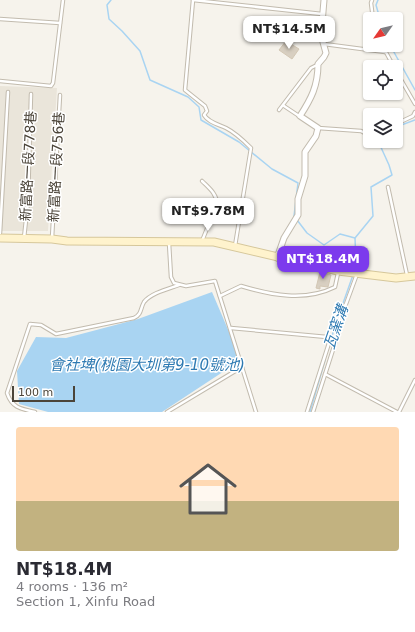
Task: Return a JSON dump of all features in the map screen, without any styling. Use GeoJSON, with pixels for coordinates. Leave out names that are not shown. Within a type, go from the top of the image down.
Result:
{"type":"FeatureCollection","features":[{"type":"Feature","properties":{"kind":"street"},"geometry":{"type":"LineString","coordinates":[[277,258],[284,238],[298,215],[298,199],[305,176],[305,152],[316,136],[318,128],[300,116],[314,93],[318,76],[318,64],[326,53],[322,44],[321,35],[324,0]]}},
{"type":"Feature","properties":{"kind":"street"},"geometry":{"type":"LineString","coordinates":[[0,238],[52,239],[67,241],[202,242],[235,246],[277,258],[338,271],[396,278],[415,276]]}},
{"type":"Feature","properties":{"kind":"lane"},"geometry":{"type":"LineString","coordinates":[[0,81],[51,86],[53,83],[63,0]]}},
{"type":"Feature","properties":{"kind":"lane"},"geometry":{"type":"LineString","coordinates":[[235,246],[251,151],[237,136],[207,119],[204,115],[207,111],[205,106],[186,90],[193,0],[323,14]]}},
{"type":"Feature","properties":{"kind":"lane"},"geometry":{"type":"LineString","coordinates":[[372,0],[370,3],[372,12]]}},
{"type":"Feature","properties":{"kind":"lane"},"geometry":{"type":"LineString","coordinates":[[0,19],[60,23]]}},
{"type":"Feature","properties":{"kind":"lane"},"geometry":{"type":"LineString","coordinates":[[322,44],[363,49]]}},
{"type":"Feature","properties":{"kind":"lane"},"geometry":{"type":"LineString","coordinates":[[385,52],[390,60]]}},
{"type":"Feature","properties":{"kind":"lane"},"geometry":{"type":"LineString","coordinates":[[279,110],[284,106],[311,68],[318,64]]}},
{"type":"Feature","properties":{"kind":"lane"},"geometry":{"type":"LineString","coordinates":[[403,83],[415,104]]}},
{"type":"Feature","properties":{"kind":"lane"},"geometry":{"type":"LineString","coordinates":[[0,233],[8,92]]}},
{"type":"Feature","properties":{"kind":"lane","name":"新富路一段778巷"},"geometry":{"type":"LineString","coordinates":[[24,238],[28,202],[31,94]]}},
{"type":"Feature","properties":{"kind":"lane","name":"新富路一段756巷"},"geometry":{"type":"LineString","coordinates":[[52,239],[60,95]]}},
{"type":"Feature","properties":{"kind":"lane"},"geometry":{"type":"LineString","coordinates":[[284,106],[300,116]]}},
{"type":"Feature","properties":{"kind":"lane"},"geometry":{"type":"LineString","coordinates":[[403,121],[413,116],[415,112]]}},
{"type":"Feature","properties":{"kind":"lane"},"geometry":{"type":"LineString","coordinates":[[318,128],[363,132]]}},
{"type":"Feature","properties":{"kind":"lane"},"geometry":{"type":"LineString","coordinates":[[202,181],[217,198],[217,204],[202,242]]}},
{"type":"Feature","properties":{"kind":"lane"},"geometry":{"type":"LineString","coordinates":[[388,187],[407,278]]}},
{"type":"Feature","properties":{"kind":"lane"},"geometry":{"type":"LineString","coordinates":[[169,241],[171,277],[174,283],[186,286],[215,282],[256,412]]}},
{"type":"Feature","properties":{"kind":"lane"},"geometry":{"type":"LineString","coordinates":[[220,296],[241,286],[258,291],[303,297],[335,287],[338,271]]}},
{"type":"Feature","properties":{"kind":"lane"},"geometry":{"type":"LineString","coordinates":[[312,412],[338,334],[340,312],[346,304],[357,274]]}},
{"type":"Feature","properties":{"kind":"lane"},"geometry":{"type":"LineString","coordinates":[[35,412],[16,407],[10,401],[7,393],[30,324],[41,324],[56,334],[134,318],[141,313],[144,303],[153,296],[179,285]]}},
{"type":"Feature","properties":{"kind":"lane"},"geometry":{"type":"LineString","coordinates":[[230,328],[327,337],[329,343],[307,412]]}},
{"type":"Feature","properties":{"kind":"lane"},"geometry":{"type":"LineString","coordinates":[[329,343],[334,345]]}},
{"type":"Feature","properties":{"kind":"lane"},"geometry":{"type":"LineString","coordinates":[[167,412],[242,367]]}},
{"type":"Feature","properties":{"kind":"lane"},"geometry":{"type":"LineString","coordinates":[[325,374],[398,412],[415,380]]}},
{"type":"Feature","properties":{"kind":"shaded area"},"geometry":{"type":"Polygon","coordinates":[[[0,86],[57,88],[48,231],[0,231],[0,86]]]}},
{"type":"Feature","properties":{"kind":"water","name":"會社埤(桃園大圳第9-10號池)"},"geometry":{"type":"Polygon","coordinates":[[[212,292],[241,360],[162,412],[48,412],[19,404],[17,371],[36,337],[66,338],[138,319],[212,292]]]}},
{"type":"Feature","properties":{"kind":"building"},"geometry":{"type":"Polygon","coordinates":[[[286,41],[299,49],[292,59],[279,50],[286,41]]]}},
{"type":"Feature","properties":{"kind":"building"},"geometry":{"type":"Polygon","coordinates":[[[320,272],[331,275],[328,287],[320,286],[320,289],[316,288],[320,272]]]}},
{"type":"Feature","properties":{"kind":"waterway"},"geometry":{"type":"LineString","coordinates":[[111,0],[107,5],[109,19],[140,51],[150,80],[188,97],[199,107],[201,120],[239,142],[272,169],[298,183],[294,216],[307,233],[324,245],[340,234],[355,238]]}},
{"type":"Feature","properties":{"kind":"waterway","name":"瓦窯溝"},"geometry":{"type":"LineString","coordinates":[[378,0],[376,5],[378,12]]}},
{"type":"Feature","properties":{"kind":"waterway","name":"瓦窯溝"},"geometry":{"type":"LineString","coordinates":[[394,52],[415,90]]}},
{"type":"Feature","properties":{"kind":"waterway","name":"瓦窯溝"},"geometry":{"type":"LineString","coordinates":[[403,124],[415,120]]}},
{"type":"Feature","properties":{"kind":"waterway","name":"瓦窯溝"},"geometry":{"type":"LineString","coordinates":[[354,271],[356,263],[355,238],[373,216],[371,187],[392,175],[381,148]]}},
{"type":"Feature","properties":{"kind":"waterway","name":"瓦窯溝"},"geometry":{"type":"LineString","coordinates":[[341,309],[353,275]]}},
{"type":"Feature","properties":{"kind":"waterway","name":"瓦窯溝"},"geometry":{"type":"LineString","coordinates":[[330,343],[339,312]]}},
{"type":"Feature","properties":{"kind":"waterway","name":"瓦窯溝"},"geometry":{"type":"LineString","coordinates":[[310,412],[325,360]]}}]}
